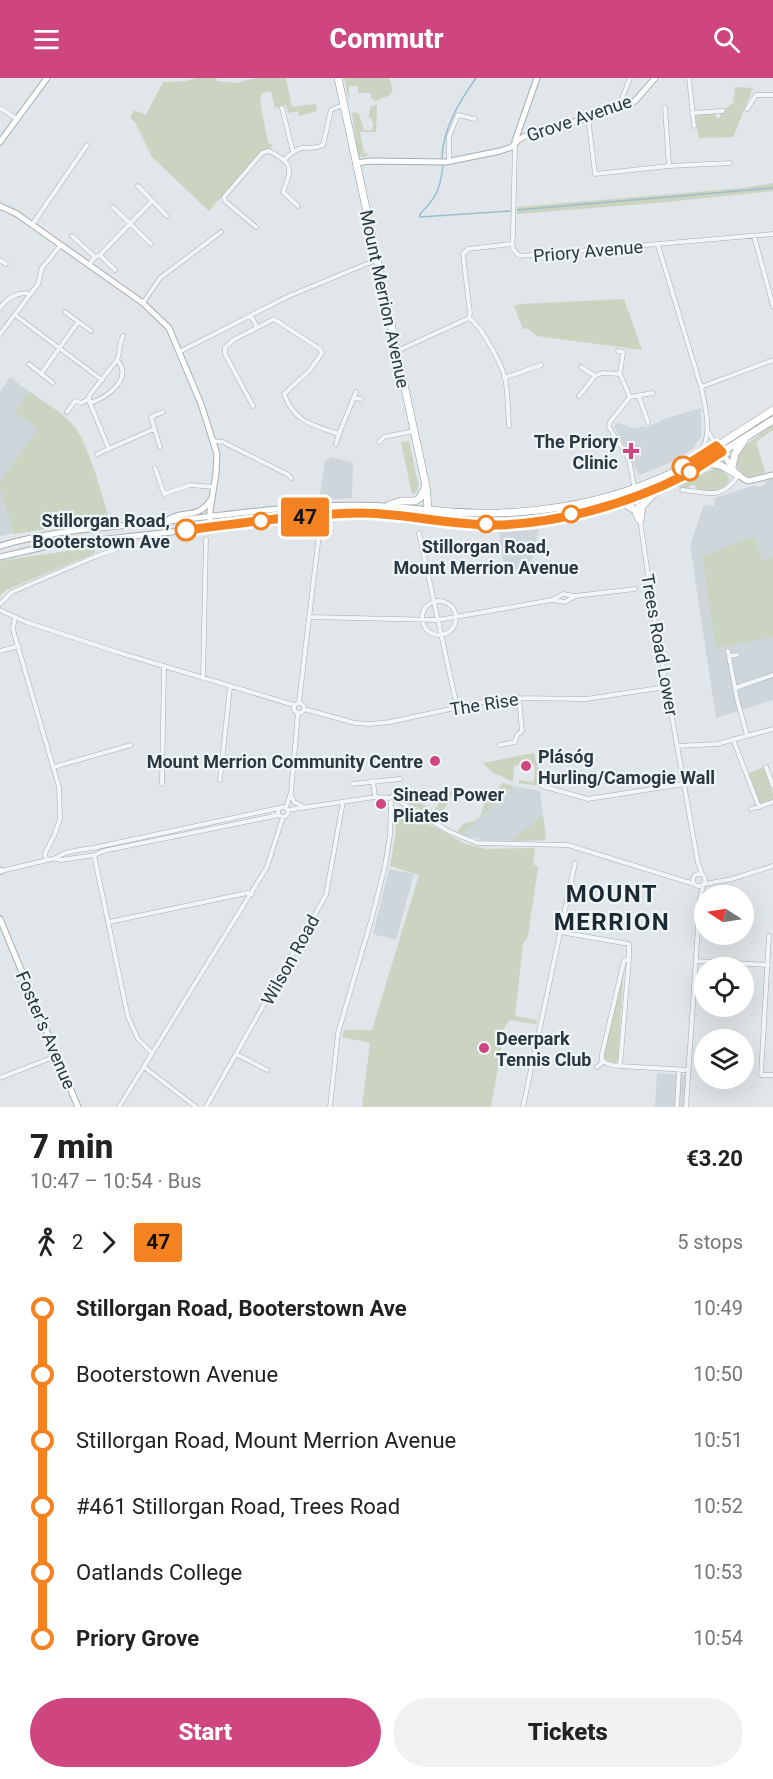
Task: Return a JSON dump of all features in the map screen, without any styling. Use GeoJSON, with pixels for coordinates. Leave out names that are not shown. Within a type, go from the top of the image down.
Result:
{"type":"FeatureCollection","features":[{"type":"Feature","properties":{"kind":"highway","name":"Mount Merrion Avenue"},"geometry":{"type":"LineString","coordinates":[[338,78],[426,486],[429,520]]}},
{"type":"Feature","properties":{"kind":"highway"},"geometry":{"type":"LineString","coordinates":[[429,510],[484,514],[530,512],[600,498],[683,467],[773,410]]}},
{"type":"Feature","properties":{"kind":"highway"},"geometry":{"type":"LineString","coordinates":[[429,520],[494,525],[524,523],[575,514],[620,501],[661,486],[705,464],[773,420]]}},
{"type":"Feature","properties":{"kind":"highway"},"geometry":{"type":"LineString","coordinates":[[732,467],[735,454],[746,437]]}},
{"type":"Feature","properties":{"kind":"highway"},"geometry":{"type":"LineString","coordinates":[[705,464],[720,465],[738,476]]}},
{"type":"Feature","properties":{"kind":"highway"},"geometry":{"type":"LineString","coordinates":[[389,505],[401,501],[415,501],[420,498],[426,486]]}},
{"type":"Feature","properties":{"kind":"highway"},"geometry":{"type":"LineString","coordinates":[[640,520],[642,506],[661,486]]}},
{"type":"Feature","properties":{"kind":"highway"},"geometry":{"type":"LineString","coordinates":[[620,501],[635,510],[640,520]]}},
{"type":"Feature","properties":{"kind":"main road"},"geometry":{"type":"LineString","coordinates":[[0,142],[47,78]]}},
{"type":"Feature","properties":{"kind":"main road"},"geometry":{"type":"LineString","coordinates":[[515,142],[537,78]]}},
{"type":"Feature","properties":{"kind":"main road","name":"Grove Avenue"},"geometry":{"type":"LineString","coordinates":[[356,163],[449,161],[500,151],[512,147],[515,142],[540,129],[567,124],[635,101],[655,78]]}},
{"type":"Feature","properties":{"kind":"main road"},"geometry":{"type":"LineString","coordinates":[[0,206],[33,225],[143,303],[168,328],[201,404],[213,441],[217,460],[209,516],[210,527]]}},
{"type":"Feature","properties":{"kind":"main road"},"geometry":{"type":"LineString","coordinates":[[716,446],[738,476],[748,481],[773,475]]}},
{"type":"Feature","properties":{"kind":"main road"},"geometry":{"type":"LineString","coordinates":[[213,496],[215,508],[222,515]]}},
{"type":"Feature","properties":{"kind":"main road"},"geometry":{"type":"LineString","coordinates":[[167,521],[173,516],[201,510],[213,496]]}},
{"type":"Feature","properties":{"kind":"main road"},"geometry":{"type":"LineString","coordinates":[[0,546],[75,530],[322,505],[389,505],[429,510]]}},
{"type":"Feature","properties":{"kind":"main road"},"geometry":{"type":"LineString","coordinates":[[389,505],[405,508],[411,513],[409,517]]}},
{"type":"Feature","properties":{"kind":"main road"},"geometry":{"type":"LineString","coordinates":[[0,557],[52,545],[333,514],[360,513],[429,520]]}},
{"type":"Feature","properties":{"kind":"main road"},"geometry":{"type":"LineString","coordinates":[[185,519],[189,523],[186,530]]}},
{"type":"Feature","properties":{"kind":"main road","name":"Foster's Avenue"},"geometry":{"type":"LineString","coordinates":[[0,919],[78,1107]]}},
{"type":"Feature","properties":{"kind":"street"},"geometry":{"type":"LineString","coordinates":[[624,104],[623,96],[630,78]]}},
{"type":"Feature","properties":{"kind":"street"},"geometry":{"type":"LineString","coordinates":[[689,78],[694,126]]}},
{"type":"Feature","properties":{"kind":"street"},"geometry":{"type":"LineString","coordinates":[[747,109],[756,95],[773,95]]}},
{"type":"Feature","properties":{"kind":"street"},"geometry":{"type":"LineString","coordinates":[[285,159],[292,152],[301,148],[318,147],[323,144],[331,110],[344,105]]}},
{"type":"Feature","properties":{"kind":"street"},"geometry":{"type":"LineString","coordinates":[[0,108],[17,119]]}},
{"type":"Feature","properties":{"kind":"street"},"geometry":{"type":"LineString","coordinates":[[282,108],[292,152]]}},
{"type":"Feature","properties":{"kind":"street"},"geometry":{"type":"LineString","coordinates":[[665,108],[669,166]]}},
{"type":"Feature","properties":{"kind":"street"},"geometry":{"type":"LineString","coordinates":[[692,113],[723,111]]}},
{"type":"Feature","properties":{"kind":"street"},"geometry":{"type":"LineString","coordinates":[[449,161],[449,136],[458,115],[475,119]]}},
{"type":"Feature","properties":{"kind":"street"},"geometry":{"type":"LineString","coordinates":[[588,117],[595,174],[669,166],[730,163]]}},
{"type":"Feature","properties":{"kind":"street","name":"Priory Avenue"},"geometry":{"type":"LineString","coordinates":[[515,142],[511,244],[515,252],[524,257],[773,234]]}},
{"type":"Feature","properties":{"kind":"street"},"geometry":{"type":"LineString","coordinates":[[33,225],[87,145]]}},
{"type":"Feature","properties":{"kind":"street"},"geometry":{"type":"LineString","coordinates":[[256,227],[225,201],[224,197],[262,153],[269,151],[285,159],[290,167],[290,173],[284,192],[298,206]]}},
{"type":"Feature","properties":{"kind":"street"},"geometry":{"type":"LineString","coordinates":[[138,186],[168,216]]}},
{"type":"Feature","properties":{"kind":"street"},"geometry":{"type":"LineString","coordinates":[[89,266],[152,201]]}},
{"type":"Feature","properties":{"kind":"street"},"geometry":{"type":"LineString","coordinates":[[113,207],[151,244]]}},
{"type":"Feature","properties":{"kind":"street"},"geometry":{"type":"LineString","coordinates":[[143,303],[160,278],[220,232]]}},
{"type":"Feature","properties":{"kind":"street"},"geometry":{"type":"LineString","coordinates":[[753,236],[773,306]]}},
{"type":"Feature","properties":{"kind":"street"},"geometry":{"type":"LineString","coordinates":[[72,237],[95,258]]}},
{"type":"Feature","properties":{"kind":"street"},"geometry":{"type":"LineString","coordinates":[[396,351],[467,320],[470,313],[463,254],[468,249],[511,244]]}},
{"type":"Feature","properties":{"kind":"street"},"geometry":{"type":"LineString","coordinates":[[657,244],[701,387],[707,441],[698,459]]}},
{"type":"Feature","properties":{"kind":"street"},"geometry":{"type":"LineString","coordinates":[[0,334],[38,284],[42,268],[60,246]]}},
{"type":"Feature","properties":{"kind":"street"},"geometry":{"type":"LineString","coordinates":[[100,255],[115,270]]}},
{"type":"Feature","properties":{"kind":"street"},"geometry":{"type":"LineString","coordinates":[[0,260],[6,264]]}},
{"type":"Feature","properties":{"kind":"street"},"geometry":{"type":"LineString","coordinates":[[179,352],[289,296],[377,260]]}},
{"type":"Feature","properties":{"kind":"street"},"geometry":{"type":"LineString","coordinates":[[1,305],[17,294],[30,294]]}},
{"type":"Feature","properties":{"kind":"street"},"geometry":{"type":"LineString","coordinates":[[65,312],[91,331]]}},
{"type":"Feature","properties":{"kind":"street"},"geometry":{"type":"LineString","coordinates":[[15,315],[102,380]]}},
{"type":"Feature","properties":{"kind":"street"},"geometry":{"type":"LineString","coordinates":[[251,316],[257,327]]}},
{"type":"Feature","properties":{"kind":"street"},"geometry":{"type":"LineString","coordinates":[[469,318],[476,323],[487,341],[504,378],[509,426]]}},
{"type":"Feature","properties":{"kind":"street"},"geometry":{"type":"LineString","coordinates":[[253,406],[225,354],[225,348],[228,343],[257,327],[271,320],[277,320],[322,352],[310,370],[284,394],[297,417],[302,421],[339,434]]}},
{"type":"Feature","properties":{"kind":"street"},"geometry":{"type":"LineString","coordinates":[[41,374],[78,322]]}},
{"type":"Feature","properties":{"kind":"street"},"geometry":{"type":"LineString","coordinates":[[109,449],[89,396],[117,360],[120,354],[118,346],[123,336]]}},
{"type":"Feature","properties":{"kind":"street"},"geometry":{"type":"LineString","coordinates":[[618,351],[623,352],[620,374],[630,397],[653,393]]}},
{"type":"Feature","properties":{"kind":"street"},"geometry":{"type":"LineString","coordinates":[[67,412],[75,401],[81,404],[107,396],[118,384],[121,372],[120,363],[117,360]]}},
{"type":"Feature","properties":{"kind":"street"},"geometry":{"type":"LineString","coordinates":[[701,387],[773,360]]}},
{"type":"Feature","properties":{"kind":"street"},"geometry":{"type":"LineString","coordinates":[[29,364],[53,383]]}},
{"type":"Feature","properties":{"kind":"street"},"geometry":{"type":"LineString","coordinates":[[504,378],[541,365]]}},
{"type":"Feature","properties":{"kind":"street"},"geometry":{"type":"LineString","coordinates":[[581,367],[595,376]]}},
{"type":"Feature","properties":{"kind":"street"},"geometry":{"type":"LineString","coordinates":[[579,396],[595,376],[602,373],[620,374]]}},
{"type":"Feature","properties":{"kind":"street"},"geometry":{"type":"LineString","coordinates":[[336,444],[356,392]]}},
{"type":"Feature","properties":{"kind":"street","name":"Trees Road Lower"},"geometry":{"type":"LineString","coordinates":[[630,397],[610,422],[609,427],[629,459],[635,486],[653,613],[698,864],[704,883]]}},
{"type":"Feature","properties":{"kind":"street"},"geometry":{"type":"LineString","coordinates":[[639,397],[648,422]]}},
{"type":"Feature","properties":{"kind":"street"},"geometry":{"type":"LineString","coordinates":[[354,398],[361,399]]}},
{"type":"Feature","properties":{"kind":"street"},"geometry":{"type":"LineString","coordinates":[[160,447],[151,417],[163,412]]}},
{"type":"Feature","properties":{"kind":"street"},"geometry":{"type":"LineString","coordinates":[[98,454],[154,429]]}},
{"type":"Feature","properties":{"kind":"street"},"geometry":{"type":"LineString","coordinates":[[707,429],[716,446]]}},
{"type":"Feature","properties":{"kind":"street"},"geometry":{"type":"LineString","coordinates":[[379,442],[384,437],[414,431]]}},
{"type":"Feature","properties":{"kind":"street"},"geometry":{"type":"LineString","coordinates":[[213,441],[223,442],[291,478]]}},
{"type":"Feature","properties":{"kind":"street"},"geometry":{"type":"LineString","coordinates":[[155,468],[164,494],[190,485],[214,487]]}},
{"type":"Feature","properties":{"kind":"street"},"geometry":{"type":"LineString","coordinates":[[681,490],[718,493],[731,487],[738,476]]}},
{"type":"Feature","properties":{"kind":"street"},"geometry":{"type":"LineString","coordinates":[[693,491],[694,485]]}},
{"type":"Feature","properties":{"kind":"street"},"geometry":{"type":"LineString","coordinates":[[419,533],[457,707]]}},
{"type":"Feature","properties":{"kind":"street"},"geometry":{"type":"LineString","coordinates":[[299,702],[320,535]]}},
{"type":"Feature","properties":{"kind":"street"},"geometry":{"type":"LineString","coordinates":[[204,679],[206,539]]}},
{"type":"Feature","properties":{"kind":"street"},"geometry":{"type":"LineString","coordinates":[[0,604],[12,592],[94,557],[125,546],[134,546]]}},
{"type":"Feature","properties":{"kind":"street"},"geometry":{"type":"LineString","coordinates":[[552,600],[562,594],[575,596],[635,589]]}},
{"type":"Feature","properties":{"kind":"street"},"geometry":{"type":"LineString","coordinates":[[310,617],[438,620],[552,600],[565,602],[575,596]]}},
{"type":"Feature","properties":{"kind":"street"},"geometry":{"type":"LineString","coordinates":[[434,602],[448,603],[457,616],[453,629],[442,635],[428,632],[421,620],[427,606],[434,602]]}},
{"type":"Feature","properties":{"kind":"street"},"geometry":{"type":"LineString","coordinates":[[0,610],[15,618],[230,687],[294,705],[299,702]]}},
{"type":"Feature","properties":{"kind":"street"},"geometry":{"type":"LineString","coordinates":[[15,618],[13,628],[59,788],[60,819],[45,853],[46,860]]}},
{"type":"Feature","properties":{"kind":"street"},"geometry":{"type":"LineString","coordinates":[[0,651],[19,646]]}},
{"type":"Feature","properties":{"kind":"street"},"geometry":{"type":"LineString","coordinates":[[728,651],[747,735]]}},
{"type":"Feature","properties":{"kind":"street"},"geometry":{"type":"LineString","coordinates":[[729,656],[737,655]]}},
{"type":"Feature","properties":{"kind":"street"},"geometry":{"type":"LineString","coordinates":[[162,784],[164,666]]}},
{"type":"Feature","properties":{"kind":"street"},"geometry":{"type":"LineString","coordinates":[[735,688],[773,675]]}},
{"type":"Feature","properties":{"kind":"street"},"geometry":{"type":"LineString","coordinates":[[220,780],[230,687]]}},
{"type":"Feature","properties":{"kind":"street","name":"The Rise"},"geometry":{"type":"LineString","coordinates":[[304,709],[355,723],[370,724],[390,722],[492,700],[586,699],[666,687]]}},
{"type":"Feature","properties":{"kind":"street"},"geometry":{"type":"LineString","coordinates":[[500,745],[515,742],[517,735],[522,732],[519,698]]}},
{"type":"Feature","properties":{"kind":"street"},"geometry":{"type":"LineString","coordinates":[[298,713],[304,709],[299,702]]}},
{"type":"Feature","properties":{"kind":"street"},"geometry":{"type":"LineString","coordinates":[[294,705],[294,710],[298,713]]}},
{"type":"Feature","properties":{"kind":"street"},"geometry":{"type":"LineString","coordinates":[[0,871],[61,855],[94,852],[287,814],[298,713]]}},
{"type":"Feature","properties":{"kind":"street"},"geometry":{"type":"LineString","coordinates":[[677,746],[717,744],[773,729]]}},
{"type":"Feature","properties":{"kind":"street"},"geometry":{"type":"LineString","coordinates":[[733,739],[759,807]]}},
{"type":"Feature","properties":{"kind":"street"},"geometry":{"type":"LineString","coordinates":[[54,767],[131,745]]}},
{"type":"Feature","properties":{"kind":"street"},"geometry":{"type":"LineString","coordinates":[[766,767],[773,786]]}},
{"type":"Feature","properties":{"kind":"street"},"geometry":{"type":"LineString","coordinates":[[352,784],[400,778]]}},
{"type":"Feature","properties":{"kind":"street"},"geometry":{"type":"LineString","coordinates":[[373,782],[375,797]]}},
{"type":"Feature","properties":{"kind":"street"},"geometry":{"type":"LineString","coordinates":[[542,786],[588,799],[684,784]]}},
{"type":"Feature","properties":{"kind":"street"},"geometry":{"type":"LineString","coordinates":[[291,792],[294,803],[304,807]]}},
{"type":"Feature","properties":{"kind":"street"},"geometry":{"type":"LineString","coordinates":[[330,1107],[338,1033],[385,866],[390,835],[391,800],[394,795],[397,800],[450,832],[468,840],[494,844],[557,844],[582,848],[695,885],[718,882],[773,866]]}},
{"type":"Feature","properties":{"kind":"street"},"geometry":{"type":"LineString","coordinates":[[94,852],[279,808],[287,809],[375,797],[391,800]]}},
{"type":"Feature","properties":{"kind":"street","name":"Wilson Road"},"geometry":{"type":"LineString","coordinates":[[206,1107],[326,895],[343,802]]}},
{"type":"Feature","properties":{"kind":"street"},"geometry":{"type":"LineString","coordinates":[[751,809],[773,802]]}},
{"type":"Feature","properties":{"kind":"street"},"geometry":{"type":"LineString","coordinates":[[119,1107],[252,894],[273,854],[281,816],[279,808]]}},
{"type":"Feature","properties":{"kind":"street"},"geometry":{"type":"LineString","coordinates":[[94,852],[128,1017],[138,1039],[152,1053]]}},
{"type":"Feature","properties":{"kind":"street"},"geometry":{"type":"LineString","coordinates":[[523,1107],[575,863]]}},
{"type":"Feature","properties":{"kind":"street"},"geometry":{"type":"LineString","coordinates":[[695,885],[698,864]]}},
{"type":"Feature","properties":{"kind":"street"},"geometry":{"type":"LineString","coordinates":[[684,881],[702,874]]}},
{"type":"Feature","properties":{"kind":"street"},"geometry":{"type":"LineString","coordinates":[[109,922],[247,893],[252,894]]}},
{"type":"Feature","properties":{"kind":"street"},"geometry":{"type":"LineString","coordinates":[[560,932],[628,944],[629,959],[620,1066]]}},
{"type":"Feature","properties":{"kind":"street"},"geometry":{"type":"LineString","coordinates":[[769,936],[761,1075],[773,1076]]}},
{"type":"Feature","properties":{"kind":"street"},"geometry":{"type":"LineString","coordinates":[[629,959],[624,961],[602,1054],[603,1062],[608,1065],[688,1070]]}},
{"type":"Feature","properties":{"kind":"street"},"geometry":{"type":"LineString","coordinates":[[754,964],[768,965]]}},
{"type":"Feature","properties":{"kind":"street"},"geometry":{"type":"LineString","coordinates":[[686,1107],[694,988]]}},
{"type":"Feature","properties":{"kind":"street"},"geometry":{"type":"LineString","coordinates":[[236,1054],[267,1070]]}},
{"type":"Feature","properties":{"kind":"street"},"geometry":{"type":"LineString","coordinates":[[0,1078],[56,1056]]}},
{"type":"Feature","properties":{"kind":"street"},"geometry":{"type":"LineString","coordinates":[[597,1067],[603,1062]]}},
{"type":"Feature","properties":{"kind":"street"},"geometry":{"type":"LineString","coordinates":[[144,1067],[196,1107]]}},
{"type":"Feature","properties":{"kind":"street"},"geometry":{"type":"LineString","coordinates":[[677,1107],[680,1070]]}},
{"type":"Feature","properties":{"kind":"street"},"geometry":{"type":"LineString","coordinates":[[678,1089],[687,1089]]}},
{"type":"Feature","properties":{"kind":"shaded area"},"geometry":{"type":"Polygon","coordinates":[[[10,377],[73,425],[96,476],[109,519],[0,536],[0,392],[10,377]]]}},
{"type":"Feature","properties":{"kind":"shaded area"},"geometry":{"type":"Polygon","coordinates":[[[701,408],[701,436],[693,449],[667,464],[639,475],[614,426],[618,423],[635,429],[644,426],[646,428],[664,419],[701,408]]]}},
{"type":"Feature","properties":{"kind":"shaded area"},"geometry":{"type":"Polygon","coordinates":[[[332,457],[353,463],[352,498],[319,500],[325,461],[332,457]]]}},
{"type":"Feature","properties":{"kind":"shaded area"},"geometry":{"type":"Polygon","coordinates":[[[773,479],[773,700],[716,718],[690,545],[704,505],[714,506],[715,498],[755,485],[759,487],[773,479]]]}},
{"type":"Feature","properties":{"kind":"shaded area"},"geometry":{"type":"Polygon","coordinates":[[[539,529],[530,567],[505,571],[499,532],[539,529]]]}},
{"type":"Feature","properties":{"kind":"shaded area"},"geometry":{"type":"Polygon","coordinates":[[[514,786],[540,791],[546,840],[488,841],[462,835],[514,786]]]}},
{"type":"Feature","properties":{"kind":"shaded area"},"geometry":{"type":"Polygon","coordinates":[[[389,869],[414,874],[396,940],[373,934],[389,869]]]}},
{"type":"Feature","properties":{"kind":"shaded area"},"geometry":{"type":"Polygon","coordinates":[[[657,1073],[686,1075],[684,1107],[655,1107],[657,1073]]]}},
{"type":"Feature","properties":{"kind":"green space"},"geometry":{"type":"Polygon","coordinates":[[[196,78],[216,78],[217,81],[236,83],[256,78],[286,78],[292,107],[316,104],[317,111],[299,116],[298,111],[288,113],[286,105],[275,108],[271,91],[262,93],[260,101],[268,143],[273,145],[270,149],[261,151],[209,211],[152,157],[135,122],[130,118],[134,110],[146,115],[163,82],[187,81],[196,78]]]}},
{"type":"Feature","properties":{"kind":"green space"},"geometry":{"type":"Polygon","coordinates":[[[344,78],[389,78],[393,89],[390,95],[375,101],[371,98],[371,93],[358,93],[358,86],[349,86],[349,100],[344,78]]]}},
{"type":"Feature","properties":{"kind":"green space"},"geometry":{"type":"Polygon","coordinates":[[[735,87],[753,88],[733,137],[699,138],[695,116],[715,113],[716,118],[720,118],[720,114],[725,113],[725,109],[733,103],[735,87]]]}},
{"type":"Feature","properties":{"kind":"green space"},"geometry":{"type":"Polygon","coordinates":[[[377,105],[376,132],[360,132],[364,153],[368,153],[366,157],[358,157],[352,112],[359,114],[364,130],[372,130],[374,123],[372,123],[372,118],[369,118],[370,107],[377,105]]]}},
{"type":"Feature","properties":{"kind":"green space"},"geometry":{"type":"Polygon","coordinates":[[[773,183],[773,191],[517,214],[517,207],[744,188],[773,183]]]}},
{"type":"Feature","properties":{"kind":"green space"},"geometry":{"type":"Polygon","coordinates":[[[624,299],[642,350],[537,336],[526,328],[523,329],[514,306],[521,304],[624,299]]]}},
{"type":"Feature","properties":{"kind":"green space"},"geometry":{"type":"Polygon","coordinates":[[[29,391],[64,416],[80,434],[95,471],[109,519],[14,534],[0,489],[0,482],[38,428],[15,413],[29,391]]]}},
{"type":"Feature","properties":{"kind":"green space"},"geometry":{"type":"Polygon","coordinates":[[[773,424],[773,430],[756,442],[765,472],[751,477],[743,475],[735,462],[740,450],[773,424]]]}},
{"type":"Feature","properties":{"kind":"green space"},"geometry":{"type":"Polygon","coordinates":[[[409,441],[418,483],[417,492],[412,494],[401,442],[409,441]]]}},
{"type":"Feature","properties":{"kind":"green space"},"geometry":{"type":"Polygon","coordinates":[[[715,468],[722,470],[730,479],[725,488],[711,491],[697,489],[691,485],[688,489],[681,490],[678,486],[715,468]]]}},
{"type":"Feature","properties":{"kind":"green space"},"geometry":{"type":"Polygon","coordinates":[[[754,536],[762,561],[773,557],[773,637],[716,648],[702,557],[754,536]]]}},
{"type":"Feature","properties":{"kind":"green space"},"geometry":{"type":"Polygon","coordinates":[[[95,547],[95,553],[6,590],[0,596],[0,561],[95,547]]]}},
{"type":"Feature","properties":{"kind":"green space"},"geometry":{"type":"Polygon","coordinates":[[[534,753],[541,781],[539,786],[519,783],[519,780],[534,782],[535,766],[514,766],[513,782],[492,772],[483,763],[534,753]]]}},
{"type":"Feature","properties":{"kind":"green space"},"geometry":{"type":"Polygon","coordinates":[[[764,767],[773,792],[773,801],[760,805],[749,773],[764,767]]]}},
{"type":"Feature","properties":{"kind":"green space"},"geometry":{"type":"Polygon","coordinates":[[[503,783],[514,786],[462,835],[457,831],[464,823],[475,821],[480,817],[485,802],[503,783]]]}},
{"type":"Feature","properties":{"kind":"green space"},"geometry":{"type":"Polygon","coordinates":[[[447,789],[453,792],[439,820],[405,801],[406,796],[409,796],[434,811],[447,789]]]}},
{"type":"Feature","properties":{"kind":"green space"},"geometry":{"type":"Polygon","coordinates":[[[406,813],[410,813],[465,844],[486,849],[535,848],[533,864],[538,867],[528,936],[523,944],[515,1016],[537,1020],[536,1024],[510,1020],[505,1026],[491,1107],[362,1107],[370,1043],[342,1037],[344,1030],[372,1030],[419,875],[390,866],[396,822],[406,813]]]}},
{"type":"Feature","properties":{"kind":"green space"},"geometry":{"type":"Polygon","coordinates":[[[541,816],[546,840],[512,841],[541,816]]]}},
{"type":"Feature","properties":{"kind":"green space"},"geometry":{"type":"Polygon","coordinates":[[[624,964],[618,1060],[610,1063],[605,1060],[603,1054],[624,964]]]}},
{"type":"Feature","properties":{"kind":"waterway"},"geometry":{"type":"LineString","coordinates":[[442,158],[449,126],[458,106],[476,78]]}},
{"type":"Feature","properties":{"kind":"waterway"},"geometry":{"type":"LineString","coordinates":[[443,166],[437,192],[420,217],[510,211]]}},
{"type":"Feature","properties":{"kind":"waterway"},"geometry":{"type":"LineString","coordinates":[[517,210],[773,188]]}},
{"type":"Feature","properties":{"kind":"bus line","name":"47"},"geometry":{"type":"LineString","coordinates":[[186,530],[360,513],[494,525],[552,519],[636,496],[686,475],[722,452],[716,446],[683,467]]}},
{"type":"Feature","properties":{"kind":"place","name":"The Priory Clinic"},"geometry":{"type":"Point","coordinates":[631,451]}},
{"type":"Feature","properties":{"kind":"place","name":"Stillorgan Road, Mount Merrion Avenue"},"geometry":{"type":"Point","coordinates":[486,524]}},
{"type":"Feature","properties":{"kind":"place","name":"Stillorgan Road, Booterstown Ave"},"geometry":{"type":"Point","coordinates":[186,530]}},
{"type":"Feature","properties":{"kind":"place","name":"Mount Merrion Community Centre"},"geometry":{"type":"Point","coordinates":[435,761]}},
{"type":"Feature","properties":{"kind":"place","name":"Plásóg Hurling/Camogie Wall"},"geometry":{"type":"Point","coordinates":[526,766]}},
{"type":"Feature","properties":{"kind":"place","name":"Sinead Power Pliates"},"geometry":{"type":"Point","coordinates":[381,804]}},
{"type":"Feature","properties":{"kind":"place","name":"Deerpark Tennis Club"},"geometry":{"type":"Point","coordinates":[484,1048]}},
{"type":"Feature","properties":{"kind":"district","name":"MOUNT MERRION"},"geometry":{"type":"Point","coordinates":[612,908]}}]}
